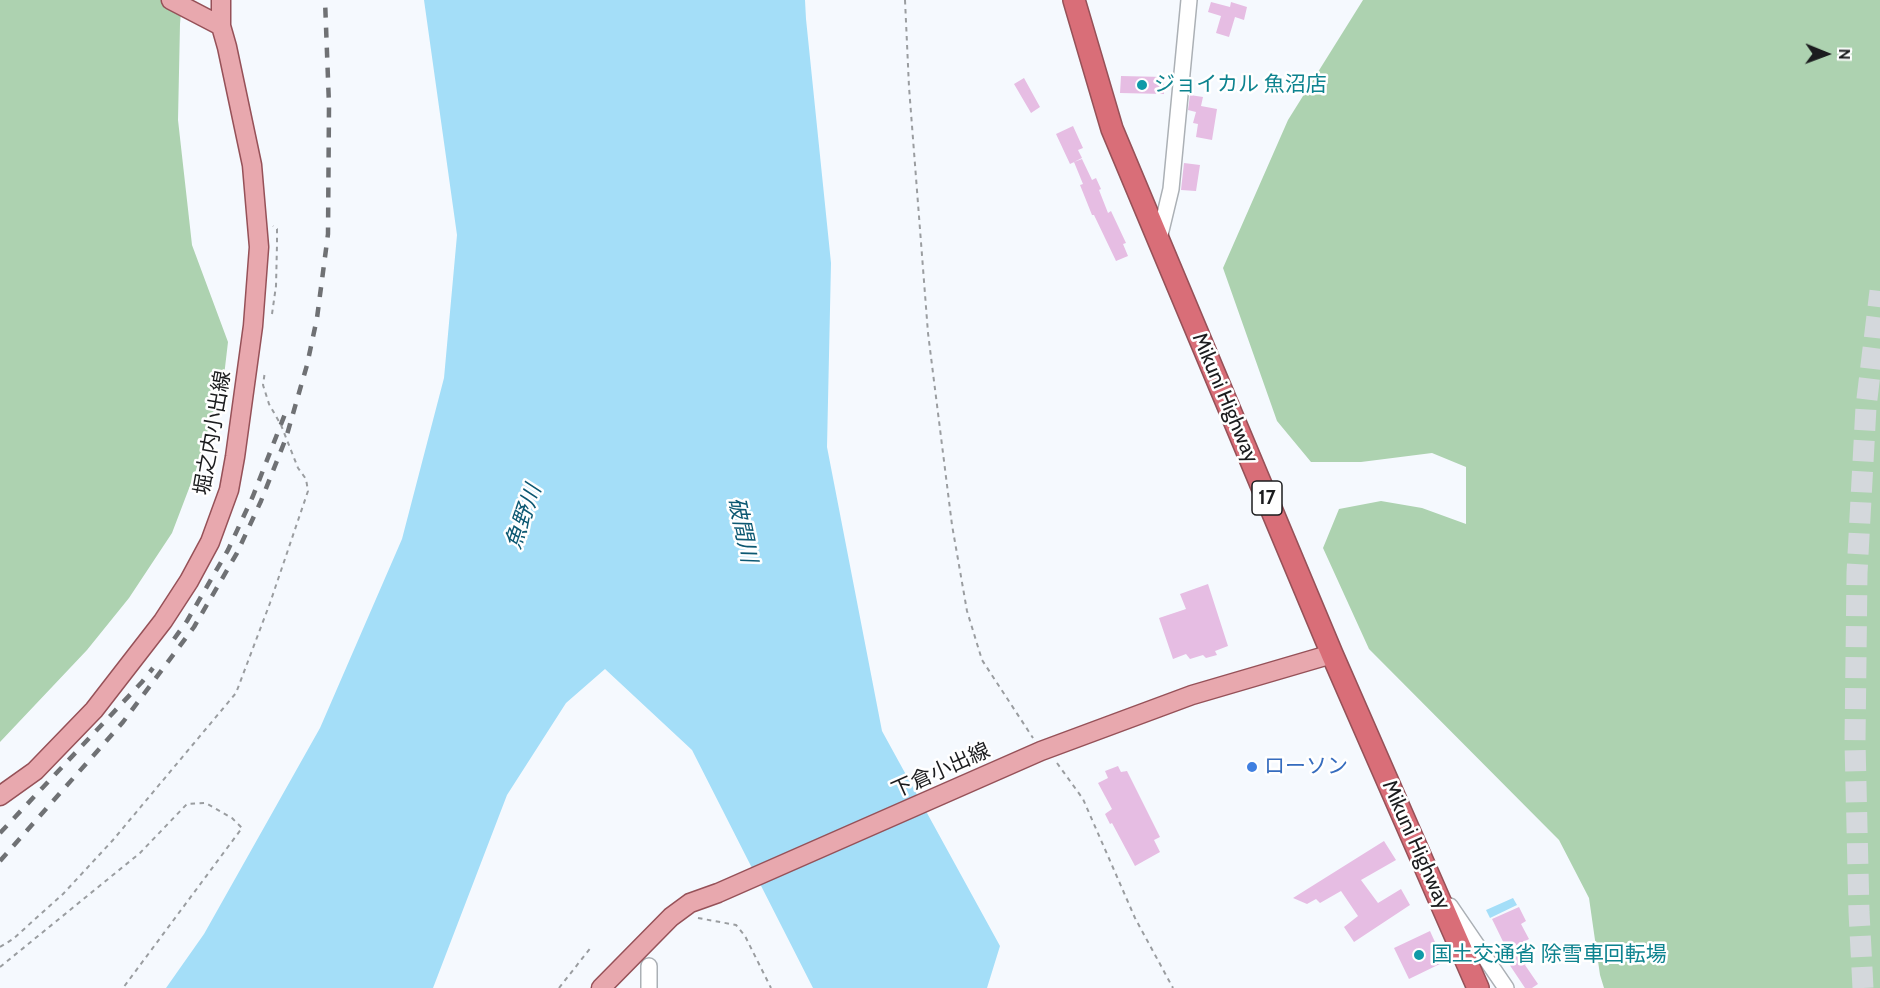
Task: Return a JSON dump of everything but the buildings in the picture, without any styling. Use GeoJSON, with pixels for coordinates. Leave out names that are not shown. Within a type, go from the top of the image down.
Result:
{"type":"FeatureCollection","features":[{"type":"Feature","properties":{"kind":"highway","name":"Mikuni Highway"},"geometry":{"type":"LineString","coordinates":[[1074,0],[1112,129],[1332,654],[1478,988]]}},
{"type":"Feature","properties":{"kind":"main road"},"geometry":{"type":"LineString","coordinates":[[171,0],[221,26]]}},
{"type":"Feature","properties":{"kind":"main road","name":"堀之内小出線"},"geometry":{"type":"LineString","coordinates":[[0,796],[35,771],[94,710],[163,621],[189,581],[210,542],[229,490],[253,326],[259,246],[252,165],[221,26],[220,0]]}},
{"type":"Feature","properties":{"kind":"main road","name":"下倉小出線"},"geometry":{"type":"LineString","coordinates":[[601,988],[671,917],[690,903],[718,893],[1040,752],[1192,695],[1332,654]]}},
{"type":"Feature","properties":{"kind":"street"},"geometry":{"type":"LineString","coordinates":[[1159,239],[1171,189],[1189,0]]}},
{"type":"Feature","properties":{"kind":"street"},"geometry":{"type":"LineString","coordinates":[[1429,877],[1506,988]]}},
{"type":"Feature","properties":{"kind":"street"},"geometry":{"type":"LineString","coordinates":[[649,966],[649,988]]}},
{"type":"Feature","properties":{"kind":"path"},"geometry":{"type":"LineString","coordinates":[[905,0],[909,87],[928,333],[950,514],[967,611],[982,660],[1040,752],[1083,799],[1135,918],[1173,988]]}},
{"type":"Feature","properties":{"kind":"path"},"geometry":{"type":"LineString","coordinates":[[271,315],[276,286],[277,244],[277,229],[273,226]]}},
{"type":"Feature","properties":{"kind":"path"},"geometry":{"type":"LineString","coordinates":[[0,947],[13,939],[77,879],[184,757],[236,693],[270,603],[308,491],[306,479],[298,468],[281,425],[268,404],[263,385],[265,364]]}},
{"type":"Feature","properties":{"kind":"path"},"geometry":{"type":"LineString","coordinates":[[0,967],[140,853],[188,804],[206,803],[232,818],[242,828],[123,988]]}},
{"type":"Feature","properties":{"kind":"path"},"geometry":{"type":"LineString","coordinates":[[671,917],[695,918],[736,925],[746,936],[771,988]]}},
{"type":"Feature","properties":{"kind":"path"},"geometry":{"type":"LineString","coordinates":[[559,988],[592,946]]}},
{"type":"Feature","properties":{"kind":"green space"},"geometry":{"type":"Polygon","coordinates":[[[0,0],[182,0],[178,120],[192,245],[228,342],[224,376],[196,470],[172,533],[129,598],[87,650],[0,742],[0,0]]]}},
{"type":"Feature","properties":{"kind":"green space"},"geometry":{"type":"Polygon","coordinates":[[[1363,0],[1880,0],[1880,988],[1604,988],[1600,975],[1589,898],[1559,840],[1369,649],[1323,548],[1339,509],[1381,501],[1422,508],[1466,524],[1466,467],[1432,453],[1361,462],[1311,462],[1277,421],[1223,268],[1288,120],[1363,0]]]}},
{"type":"Feature","properties":{"kind":"water"},"geometry":{"type":"Polygon","coordinates":[[[424,0],[805,0],[831,263],[827,447],[882,731],[1000,946],[987,988],[813,988],[692,750],[605,669],[566,703],[507,795],[433,988],[166,988],[204,934],[320,728],[402,539],[444,378],[457,235],[424,0]]]}},
{"type":"Feature","properties":{"kind":"water"},"geometry":{"type":"Polygon","coordinates":[[[1513,898],[1517,905],[1490,918],[1486,910],[1513,898]]]}},
{"type":"Feature","properties":{"kind":"tunnel"},"geometry":{"type":"LineString","coordinates":[[1863,988],[1855,742],[1857,573],[1866,407],[1880,291]]}},
{"type":"Feature","properties":{"kind":"railway"},"geometry":{"type":"LineString","coordinates":[[0,861],[123,722],[194,627],[237,553],[286,438],[307,365],[317,318],[328,234],[329,105],[325,0]]}},
{"type":"Feature","properties":{"kind":"railway"},"geometry":{"type":"LineString","coordinates":[[174,639],[228,550],[253,496],[285,414]]}},
{"type":"Feature","properties":{"kind":"railway"},"geometry":{"type":"LineString","coordinates":[[0,833],[153,668]]}},
{"type":"Feature","properties":{"kind":"place","name":"ジョイカル 魚沼店"},"geometry":{"type":"Point","coordinates":[1142,85]}},
{"type":"Feature","properties":{"kind":"place","name":"ローソン"},"geometry":{"type":"Point","coordinates":[1252,767]}},
{"type":"Feature","properties":{"kind":"place","name":"国土交通省 除雪車回転場"},"geometry":{"type":"Point","coordinates":[1419,955]}},
{"type":"Feature","properties":{"kind":"water label","name":"魚野川"},"geometry":{"type":"Point","coordinates":[524,517]}},
{"type":"Feature","properties":{"kind":"water label","name":"破間川"},"geometry":{"type":"Point","coordinates":[742,530]}}]}
